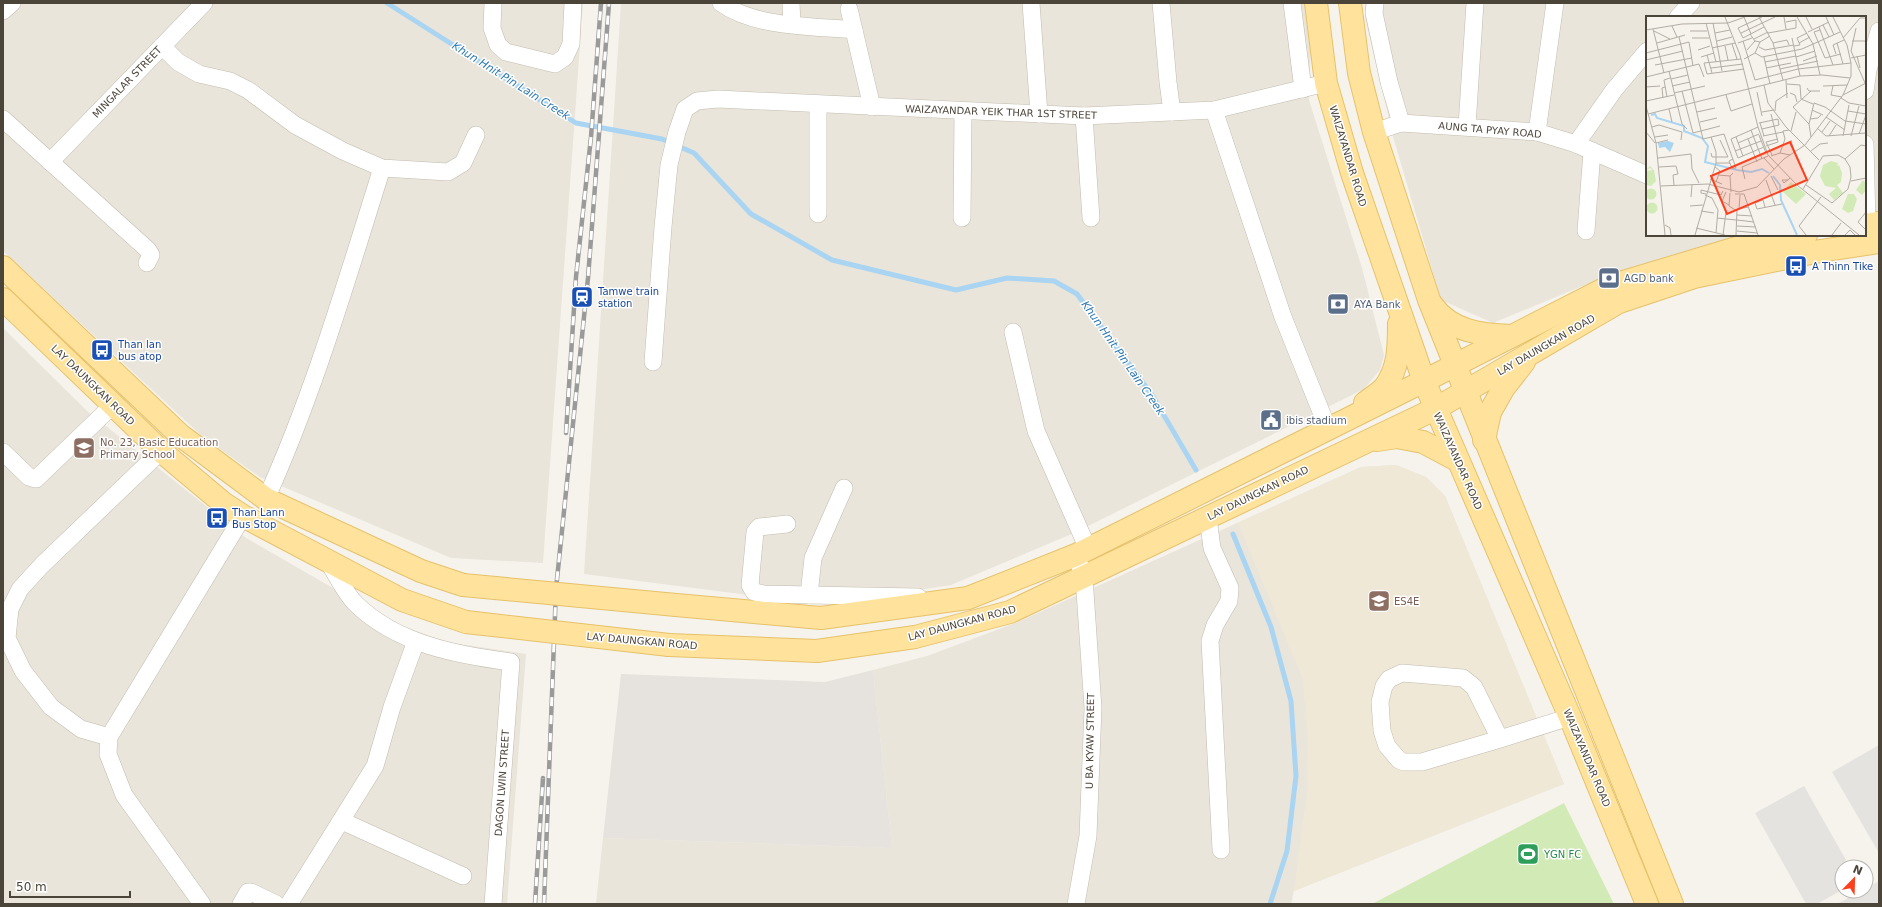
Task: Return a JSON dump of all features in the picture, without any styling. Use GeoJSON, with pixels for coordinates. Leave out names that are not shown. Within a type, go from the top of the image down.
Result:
{"type":"FeatureCollection","features":[{"type":"Feature","properties":{"kind":"main road","name":"WAIZAYANDAR ROAD"},"geometry":{"type":"LineString","coordinates":[[1316,3],[1326,83],[1352,173],[1424,382],[1570,717],[1647,904]]}},
{"type":"Feature","properties":{"kind":"main road"},"geometry":{"type":"LineString","coordinates":[[1350,3],[1359,73],[1374,132],[1429,300],[1454,366],[1672,904]]}},
{"type":"Feature","properties":{"kind":"main road","name":"LAY DAUNGKAN ROAD"},"geometry":{"type":"LineString","coordinates":[[10,274],[180,435],[266,499],[421,571],[463,585],[821,618],[968,598],[1082,552],[1424,382],[1610,286],[1744,248],[1801,236]]}},
{"type":"Feature","properties":{"kind":"main road","name":"LAY DAUNGKAN ROAD"},"geometry":{"type":"LineString","coordinates":[[3,298],[161,451],[223,503],[243,516],[329,563],[402,600],[466,622],[669,645],[817,651],[915,637],[1010,612],[1208,518],[1362,442],[1435,409],[1619,302],[1694,277],[1744,248],[1821,236]]}},
{"type":"Feature","properties":{"kind":"main road"},"geometry":{"type":"LineString","coordinates":[[3,298],[10,274]]}},
{"type":"Feature","properties":{"kind":"main road"},"geometry":{"type":"LineString","coordinates":[[1429,300],[1436,311],[1452,323],[1469,332],[1486,335],[1513,336]]}},
{"type":"Feature","properties":{"kind":"main road"},"geometry":{"type":"LineString","coordinates":[[1335,426],[1384,388],[1395,369],[1399,346],[1399,308]]}},
{"type":"Feature","properties":{"kind":"main road"},"geometry":{"type":"LineString","coordinates":[[1484,440],[1490,412],[1503,389],[1528,356]]}},
{"type":"Feature","properties":{"kind":"main road"},"geometry":{"type":"LineString","coordinates":[[1362,442],[1397,437],[1423,442],[1457,460]]}},
{"type":"Feature","properties":{"kind":"street"},"geometry":{"type":"LineString","coordinates":[[3,11],[12,3]]}},
{"type":"Feature","properties":{"kind":"street","name":"MINGALAR STREET"},"geometry":{"type":"LineString","coordinates":[[50,162],[204,3]]}},
{"type":"Feature","properties":{"kind":"street"},"geometry":{"type":"LineString","coordinates":[[493,3],[492,28],[498,45],[506,52],[555,64],[565,57],[571,44],[573,3]]}},
{"type":"Feature","properties":{"kind":"street"},"geometry":{"type":"LineString","coordinates":[[721,3],[746,9],[762,20],[854,30]]}},
{"type":"Feature","properties":{"kind":"street"},"geometry":{"type":"LineString","coordinates":[[791,3],[792,24]]}},
{"type":"Feature","properties":{"kind":"street"},"geometry":{"type":"LineString","coordinates":[[1031,3],[1039,114]]}},
{"type":"Feature","properties":{"kind":"street"},"geometry":{"type":"LineString","coordinates":[[1161,3],[1165,60],[1172,112]]}},
{"type":"Feature","properties":{"kind":"street"},"geometry":{"type":"LineString","coordinates":[[1292,3],[1303,89]]}},
{"type":"Feature","properties":{"kind":"street"},"geometry":{"type":"LineString","coordinates":[[1375,3],[1374,13],[1389,82],[1401,123]]}},
{"type":"Feature","properties":{"kind":"street"},"geometry":{"type":"LineString","coordinates":[[1467,126],[1475,3]]}},
{"type":"Feature","properties":{"kind":"street"},"geometry":{"type":"LineString","coordinates":[[1537,132],[1555,3]]}},
{"type":"Feature","properties":{"kind":"street"},"geometry":{"type":"LineString","coordinates":[[1679,16],[1691,3]]}},
{"type":"Feature","properties":{"kind":"street"},"geometry":{"type":"LineString","coordinates":[[849,9],[872,107]]}},
{"type":"Feature","properties":{"kind":"street"},"geometry":{"type":"LineString","coordinates":[[1866,84],[1868,70],[1879,31]]}},
{"type":"Feature","properties":{"kind":"street"},"geometry":{"type":"LineString","coordinates":[[162,46],[178,62],[199,74],[230,81],[248,90],[295,125],[343,151],[382,168],[448,172],[463,162],[476,134]]}},
{"type":"Feature","properties":{"kind":"street"},"geometry":{"type":"LineString","coordinates":[[1576,144],[1614,90],[1646,52]]}},
{"type":"Feature","properties":{"kind":"street","name":"WAIZAYANDAR YEIK THAR 1ST STREET"},"geometry":{"type":"LineString","coordinates":[[653,362],[670,165],[677,132],[685,109],[697,101],[718,99],[1084,116],[1214,110],[1326,83]]}},
{"type":"Feature","properties":{"kind":"street"},"geometry":{"type":"LineString","coordinates":[[818,104],[818,214]]}},
{"type":"Feature","properties":{"kind":"street"},"geometry":{"type":"LineString","coordinates":[[1214,110],[1282,317],[1335,426]]}},
{"type":"Feature","properties":{"kind":"street"},"geometry":{"type":"LineString","coordinates":[[962,218],[963,111]]}},
{"type":"Feature","properties":{"kind":"street"},"geometry":{"type":"LineString","coordinates":[[1084,116],[1091,218]]}},
{"type":"Feature","properties":{"kind":"street"},"geometry":{"type":"LineString","coordinates":[[3,119],[148,250],[151,255],[148,263]]}},
{"type":"Feature","properties":{"kind":"street","name":"AUNG TA PYAY ROAD"},"geometry":{"type":"LineString","coordinates":[[1374,132],[1401,123],[1467,126],[1537,132],[1576,144],[1646,175]]}},
{"type":"Feature","properties":{"kind":"street"},"geometry":{"type":"LineString","coordinates":[[1586,231],[1592,151]]}},
{"type":"Feature","properties":{"kind":"street"},"geometry":{"type":"LineString","coordinates":[[1866,154],[1873,228]]}},
{"type":"Feature","properties":{"kind":"street"},"geometry":{"type":"LineString","coordinates":[[266,499],[288,450],[338,307],[382,168]]}},
{"type":"Feature","properties":{"kind":"street","name":"U BA KYAW STREET"},"geometry":{"type":"LineString","coordinates":[[1013,332],[1036,431],[1082,552],[1093,708],[1088,836],[1076,904]]}},
{"type":"Feature","properties":{"kind":"street"},"geometry":{"type":"LineString","coordinates":[[88,380],[99,358]]}},
{"type":"Feature","properties":{"kind":"street"},"geometry":{"type":"LineString","coordinates":[[3,452],[29,477],[36,480],[113,405]]}},
{"type":"Feature","properties":{"kind":"street"},"geometry":{"type":"LineString","coordinates":[[109,737],[81,729],[51,707],[28,677],[7,638],[10,610],[20,589],[42,565],[161,451]]}},
{"type":"Feature","properties":{"kind":"street"},"geometry":{"type":"LineString","coordinates":[[809,595],[813,558],[844,488]]}},
{"type":"Feature","properties":{"kind":"street"},"geometry":{"type":"LineString","coordinates":[[202,904],[124,795],[108,754],[109,737],[243,516]]}},
{"type":"Feature","properties":{"kind":"street"},"geometry":{"type":"LineString","coordinates":[[1208,518],[1212,548],[1230,588],[1229,601],[1215,625],[1210,641],[1221,850]]}},
{"type":"Feature","properties":{"kind":"street"},"geometry":{"type":"LineString","coordinates":[[787,524],[759,527],[755,532],[750,585],[754,592],[764,594],[968,598]]}},
{"type":"Feature","properties":{"kind":"street"},"geometry":{"type":"LineString","coordinates":[[289,904],[375,766],[392,707],[416,641],[384,627],[355,603],[329,563]]}},
{"type":"Feature","properties":{"kind":"street","name":"DAGON LWIN STREET"},"geometry":{"type":"LineString","coordinates":[[416,641],[469,656],[511,662],[493,904]]}},
{"type":"Feature","properties":{"kind":"street"},"geometry":{"type":"LineString","coordinates":[[1500,738],[1484,703],[1474,687],[1463,678],[1402,673],[1389,679],[1384,686],[1380,702],[1382,732],[1387,746],[1399,760],[1413,763],[1422,762],[1570,717]]}},
{"type":"Feature","properties":{"kind":"street"},"geometry":{"type":"LineString","coordinates":[[342,821],[463,876]]}},
{"type":"Feature","properties":{"kind":"street"},"geometry":{"type":"LineString","coordinates":[[241,904],[248,892],[276,904]]}},
{"type":"Feature","properties":{"kind":"shaded area"},"geometry":{"type":"Polygon","coordinates":[[[3,3],[583,3],[543,563],[451,558],[260,477],[204,438],[3,251],[3,3]]]}},
{"type":"Feature","properties":{"kind":"shaded area"},"geometry":{"type":"Polygon","coordinates":[[[621,3],[1312,3],[1309,100],[1362,268],[1384,355],[1380,370],[1364,389],[1074,533],[951,585],[853,600],[772,598],[584,574],[621,3]]]}},
{"type":"Feature","properties":{"kind":"shaded area"},"geometry":{"type":"Polygon","coordinates":[[[1365,3],[1879,3],[1879,212],[1866,214],[1866,16],[1646,16],[1646,236],[1737,236],[1609,275],[1493,323],[1441,300],[1394,140],[1365,18],[1365,3]]]}},
{"type":"Feature","properties":{"kind":"shaded area"},"geometry":{"type":"Polygon","coordinates":[[[3,328],[87,411],[246,538],[390,621],[446,642],[526,654],[507,904],[3,904],[3,328]]]}},
{"type":"Feature","properties":{"kind":"shaded area"},"geometry":{"type":"Polygon","coordinates":[[[1396,465],[1426,477],[1445,496],[1564,784],[1294,891],[1291,904],[596,904],[603,838],[892,848],[873,670],[927,656],[1018,622],[1361,467],[1396,465]]]}},
{"type":"Feature","properties":{"kind":"shaded area","name":"ES4E"},"geometry":{"type":"Polygon","coordinates":[[[1396,465],[1426,477],[1445,496],[1564,784],[1294,891],[1307,792],[1308,742],[1303,679],[1238,523],[1361,467],[1396,465]]]}},
{"type":"Feature","properties":{"kind":"shaded area"},"geometry":{"type":"Polygon","coordinates":[[[873,670],[892,848],[603,838],[621,674],[825,682],[873,670]]]}},
{"type":"Feature","properties":{"kind":"shaded area"},"geometry":{"type":"Polygon","coordinates":[[[1879,745],[1879,853],[1832,772],[1879,745]]]}},
{"type":"Feature","properties":{"kind":"shaded area"},"geometry":{"type":"Polygon","coordinates":[[[1804,786],[1845,859],[1834,859],[1834,894],[1817,904],[1806,904],[1755,813],[1804,786]]]}},
{"type":"Feature","properties":{"kind":"shaded area"},"geometry":{"type":"Polygon","coordinates":[[[1879,881],[1879,904],[1837,904],[1846,899],[1874,899],[1874,884],[1879,881]]]}},
{"type":"Feature","properties":{"kind":"green space","name":"YGN FC"},"geometry":{"type":"Polygon","coordinates":[[[1564,803],[1614,904],[1372,904],[1564,803]]]}},
{"type":"Feature","properties":{"kind":"waterway","name":"Khun Hnit Pin Lain Creek"},"geometry":{"type":"LineString","coordinates":[[387,3],[576,123],[662,139],[694,153],[751,214],[832,260],[956,290],[1007,278],[1054,281],[1077,294],[1152,395],[1196,470]]}},
{"type":"Feature","properties":{"kind":"waterway","name":"Khun Hnit Pin Lain Creek"},"geometry":{"type":"LineString","coordinates":[[1233,534],[1271,627],[1291,701],[1296,776],[1287,851],[1270,904]]}},
{"type":"Feature","properties":{"kind":"railway"},"geometry":{"type":"LineString","coordinates":[[566,433],[576,277],[591,137],[601,3]]}},
{"type":"Feature","properties":{"kind":"railway"},"geometry":{"type":"LineString","coordinates":[[544,904],[556,589],[588,278],[609,3]]}},
{"type":"Feature","properties":{"kind":"railway"},"geometry":{"type":"LineString","coordinates":[[535,904],[543,778]]}},
{"type":"Feature","properties":{"kind":"place","name":"A Thinn Tike"},"geometry":{"type":"Point","coordinates":[1796,266]}},
{"type":"Feature","properties":{"kind":"place","name":"AGD bank"},"geometry":{"type":"Point","coordinates":[1609,278]}},
{"type":"Feature","properties":{"kind":"place","name":"Tamwe train station"},"geometry":{"type":"Point","coordinates":[582,297]}},
{"type":"Feature","properties":{"kind":"place","name":"AYA Bank"},"geometry":{"type":"Point","coordinates":[1338,304]}},
{"type":"Feature","properties":{"kind":"place","name":"Than lan bus atop"},"geometry":{"type":"Point","coordinates":[102,350]}},
{"type":"Feature","properties":{"kind":"place","name":"ibis stadium"},"geometry":{"type":"Point","coordinates":[1271,420]}},
{"type":"Feature","properties":{"kind":"place","name":"No. 23, Basic Education Primary School"},"geometry":{"type":"Point","coordinates":[84,448]}},
{"type":"Feature","properties":{"kind":"place","name":"Than Lann Bus Stop"},"geometry":{"type":"Point","coordinates":[217,518]}},
{"type":"Feature","properties":{"kind":"place","name":"ES4E"},"geometry":{"type":"Point","coordinates":[1379,601]}},
{"type":"Feature","properties":{"kind":"place","name":"YGN FC"},"geometry":{"type":"Point","coordinates":[1528,854]}}]}
